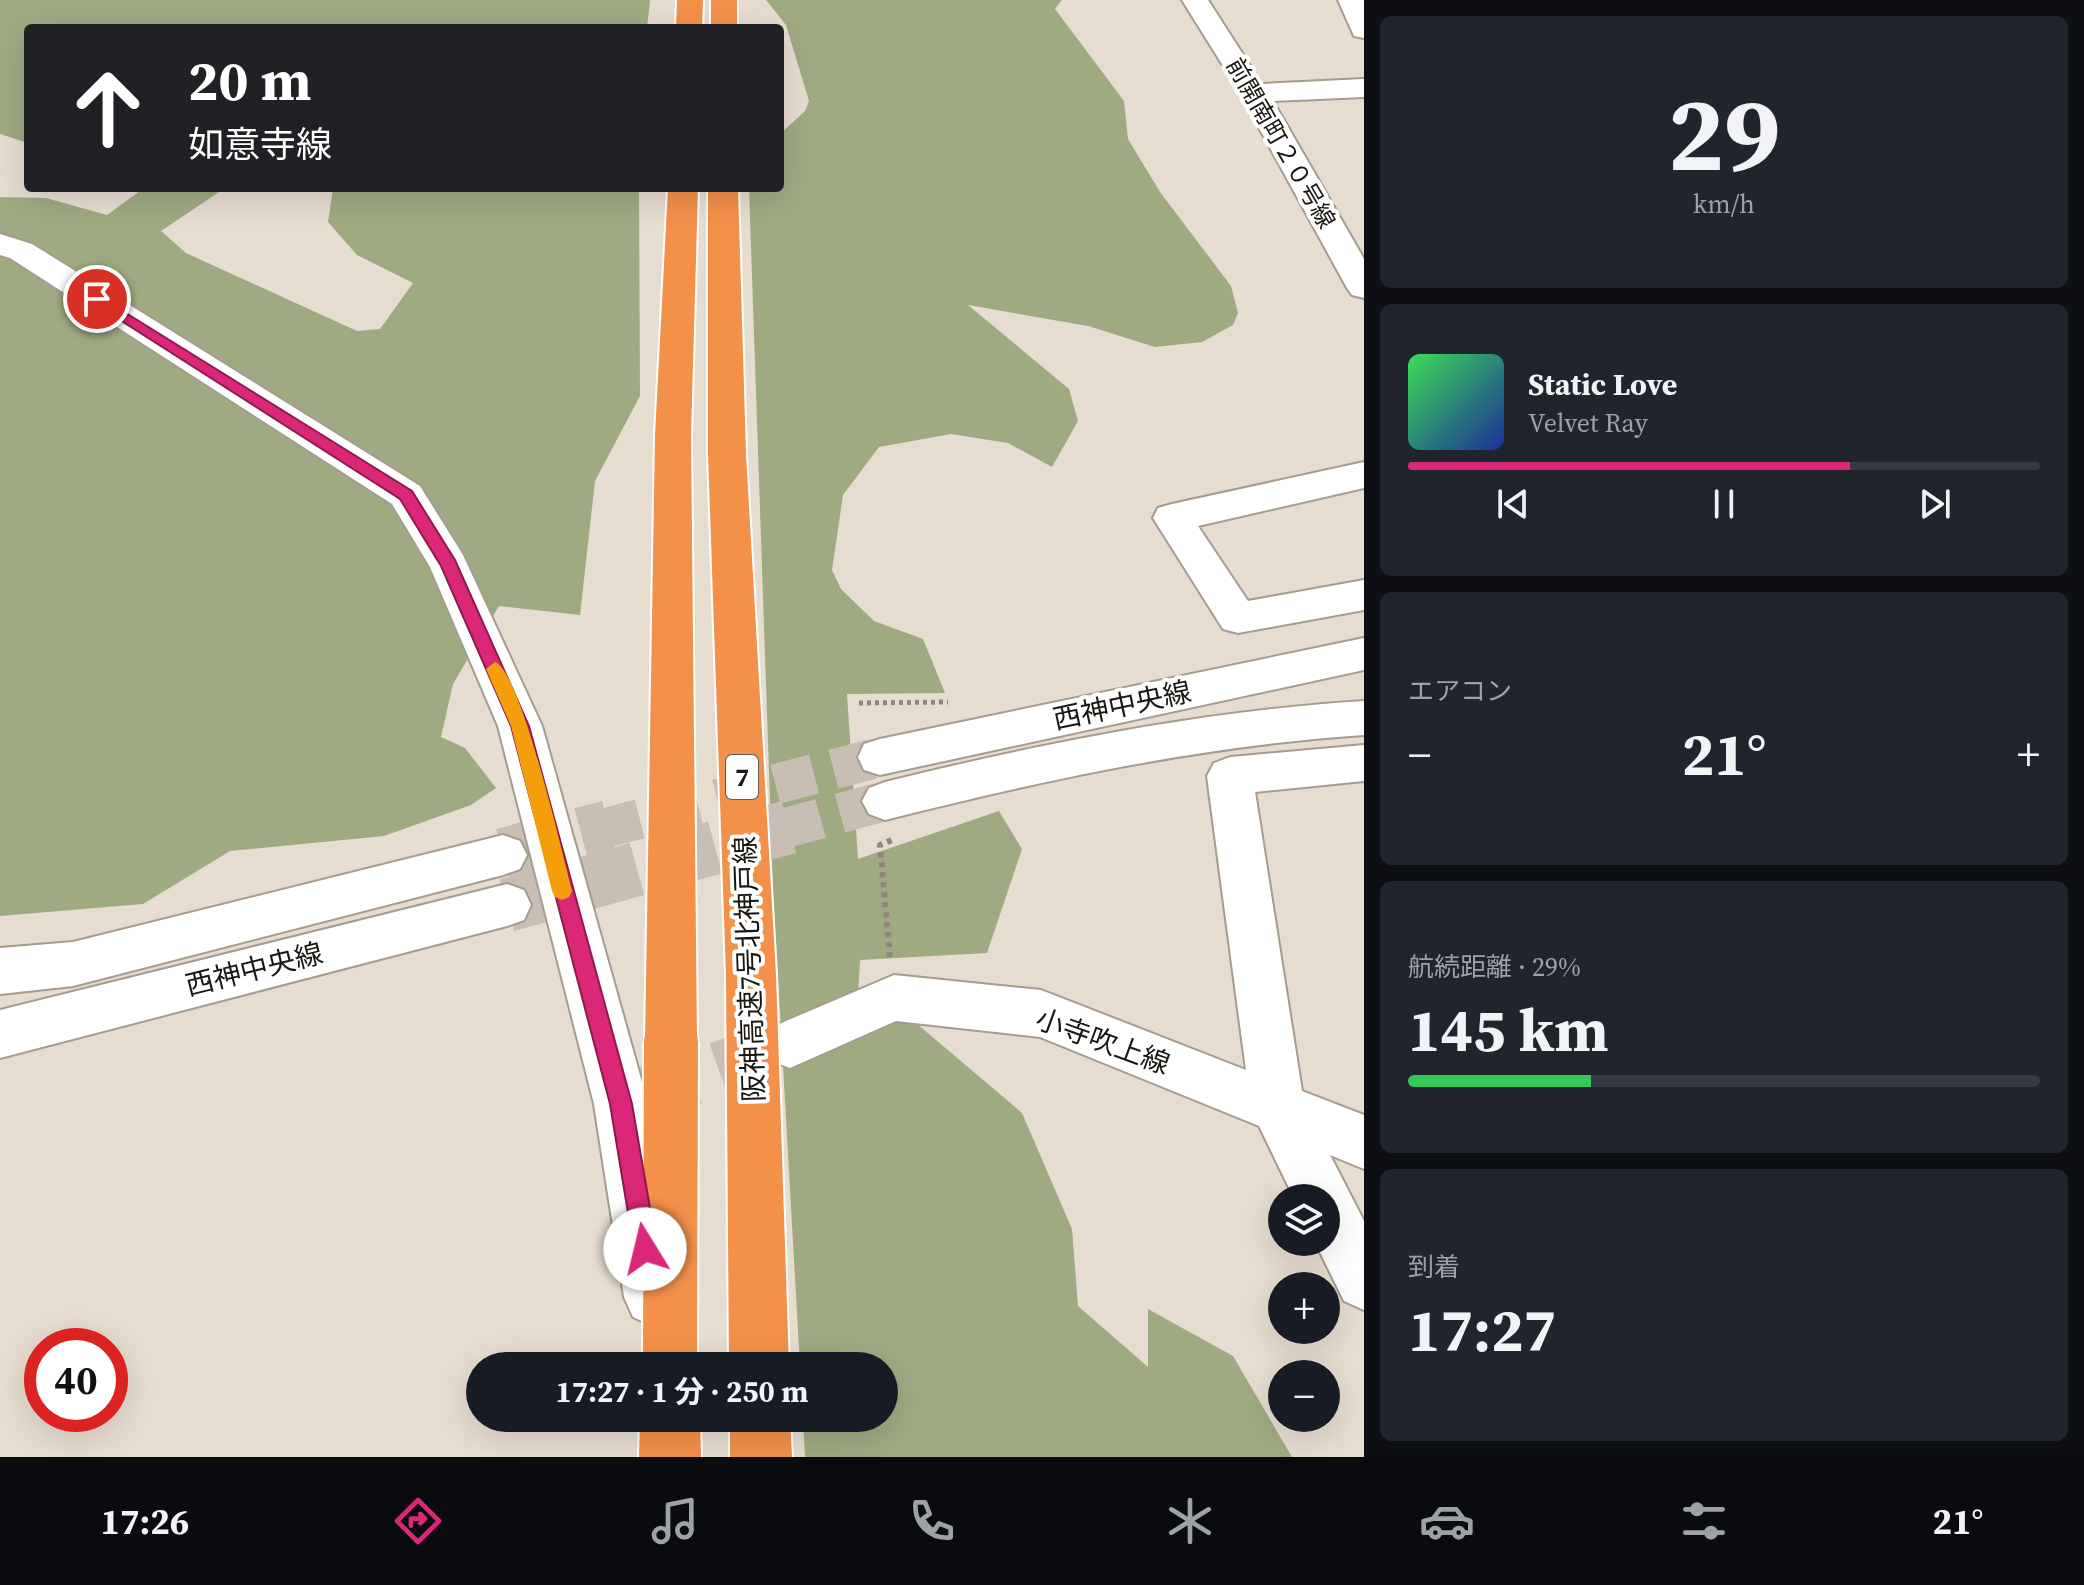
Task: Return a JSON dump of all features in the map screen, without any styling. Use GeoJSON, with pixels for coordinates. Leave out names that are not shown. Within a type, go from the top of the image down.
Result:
{"type":"FeatureCollection","features":[{"type":"Feature","properties":{"kind":"highway"},"geometry":{"type":"LineString","coordinates":[[689,24],[690,0]]}},
{"type":"Feature","properties":{"kind":"highway"},"geometry":{"type":"LineString","coordinates":[[724,0],[724,24]]}},
{"type":"Feature","properties":{"kind":"highway"},"geometry":{"type":"LineString","coordinates":[[667,1352],[673,435],[683,192]]}},
{"type":"Feature","properties":{"kind":"highway","name":"阪神高速7号北神戸線"},"geometry":{"type":"LineString","coordinates":[[723,192],[727,454],[751,975],[759,1352]]}},
{"type":"Feature","properties":{"kind":"highway"},"geometry":{"type":"LineString","coordinates":[[670,1457],[671,1432]]}},
{"type":"Feature","properties":{"kind":"highway"},"geometry":{"type":"LineString","coordinates":[[760,1432],[761,1457]]}},
{"type":"Feature","properties":{"kind":"street","name":"前開南町２０号線"},"geometry":{"type":"LineString","coordinates":[[1195,0],[1254,93],[1364,288]]}},
{"type":"Feature","properties":{"kind":"street"},"geometry":{"type":"LineString","coordinates":[[1351,0],[1364,30]]}},
{"type":"Feature","properties":{"kind":"street"},"geometry":{"type":"LineString","coordinates":[[1254,93],[1364,88]]}},
{"type":"Feature","properties":{"kind":"street"},"geometry":{"type":"LineString","coordinates":[[0,244],[21,251],[406,495],[449,565],[520,726],[621,1104],[665,1352]]}},
{"type":"Feature","properties":{"kind":"street"},"geometry":{"type":"LineString","coordinates":[[1364,475],[1172,518],[1238,618],[1364,595]]}},
{"type":"Feature","properties":{"kind":"street","name":"西神中央線"},"geometry":{"type":"LineString","coordinates":[[880,757],[1364,653]]}},
{"type":"Feature","properties":{"kind":"street","name":"西神中央線"},"geometry":{"type":"LineString","coordinates":[[885,801],[1037,762],[1185,737],[1364,718]]}},
{"type":"Feature","properties":{"kind":"street"},"geometry":{"type":"LineString","coordinates":[[1316,1184],[1278,1108],[1230,776],[1364,763]]}},
{"type":"Feature","properties":{"kind":"street","name":"西神中央線"},"geometry":{"type":"LineString","coordinates":[[0,971],[73,964],[503,855]]}},
{"type":"Feature","properties":{"kind":"street","name":"西神中央線"},"geometry":{"type":"LineString","coordinates":[[0,1034],[507,905]]}},
{"type":"Feature","properties":{"kind":"street"},"geometry":{"type":"LineString","coordinates":[[790,1044],[894,998]]}},
{"type":"Feature","properties":{"kind":"street","name":"小寺吹上線"},"geometry":{"type":"LineString","coordinates":[[894,998],[1041,1014],[1364,1142]]}},
{"type":"Feature","properties":{"kind":"street"},"geometry":{"type":"LineString","coordinates":[[1340,1232],[1364,1281]]}},
{"type":"Feature","properties":{"kind":"street"},"geometry":{"type":"LineString","coordinates":[[675,1432],[680,1457]]}},
{"type":"Feature","properties":{"kind":"path"},"geometry":{"type":"LineString","coordinates":[[859,703],[952,702]]}},
{"type":"Feature","properties":{"kind":"path"},"geometry":{"type":"LineString","coordinates":[[880,845],[894,998]]}},
{"type":"Feature","properties":{"kind":"green space"},"geometry":{"type":"Polygon","coordinates":[[[0,0],[650,0],[647,24],[24,24],[24,142],[0,134],[0,0]]]}},
{"type":"Feature","properties":{"kind":"green space"},"geometry":{"type":"Polygon","coordinates":[[[766,0],[1062,0],[1055,9],[1124,101],[1128,139],[1160,192],[1231,286],[1238,313],[1233,325],[1202,342],[1155,347],[1088,326],[968,305],[1069,389],[1078,421],[1052,467],[1008,443],[951,434],[879,447],[843,495],[832,570],[841,589],[874,621],[923,639],[945,693],[847,694],[858,859],[999,811],[1022,849],[987,953],[860,960],[858,996],[910,1018],[1022,1113],[1072,1229],[1078,1306],[1148,1367],[1148,1309],[1233,1356],[1268,1416],[1268,1432],[1277,1432],[1292,1457],[805,1457],[804,1432],[898,1432],[898,1352],[799,1352],[773,889],[749,192],[784,192],[784,130],[805,111],[809,101],[786,25],[766,0]]]}},
{"type":"Feature","properties":{"kind":"green space"},"geometry":{"type":"Polygon","coordinates":[[[139,192],[219,192],[161,231],[186,253],[357,331],[380,329],[413,283],[357,255],[328,222],[332,192],[639,192],[640,396],[595,481],[580,615],[499,606],[453,684],[441,737],[465,748],[496,788],[471,805],[384,836],[230,851],[143,904],[0,916],[0,197],[46,198],[107,215],[139,192]]]}},
{"type":"Feature","properties":{"kind":"tunnel"},"geometry":{"type":"LineString","coordinates":[[601,829],[880,757]]}},
{"type":"Feature","properties":{"kind":"tunnel"},"geometry":{"type":"LineString","coordinates":[[782,829],[885,801]]}},
{"type":"Feature","properties":{"kind":"tunnel"},"geometry":{"type":"LineString","coordinates":[[503,855],[609,827]]}},
{"type":"Feature","properties":{"kind":"tunnel"},"geometry":{"type":"LineString","coordinates":[[507,905],[789,827]]}},
{"type":"Feature","properties":{"kind":"tunnel"},"geometry":{"type":"LineString","coordinates":[[642,1096],[781,1047]]}},
{"type":"Feature","properties":{"kind":"slow traffic"},"geometry":{"type":"LineString","coordinates":[[495,669],[520,726],[562,891]]}},
{"type":"Feature","properties":{"kind":"route"},"geometry":{"type":"LineString","coordinates":[[97,299],[406,495],[449,565],[520,726],[569,920],[621,1104],[645,1249]]}}]}
